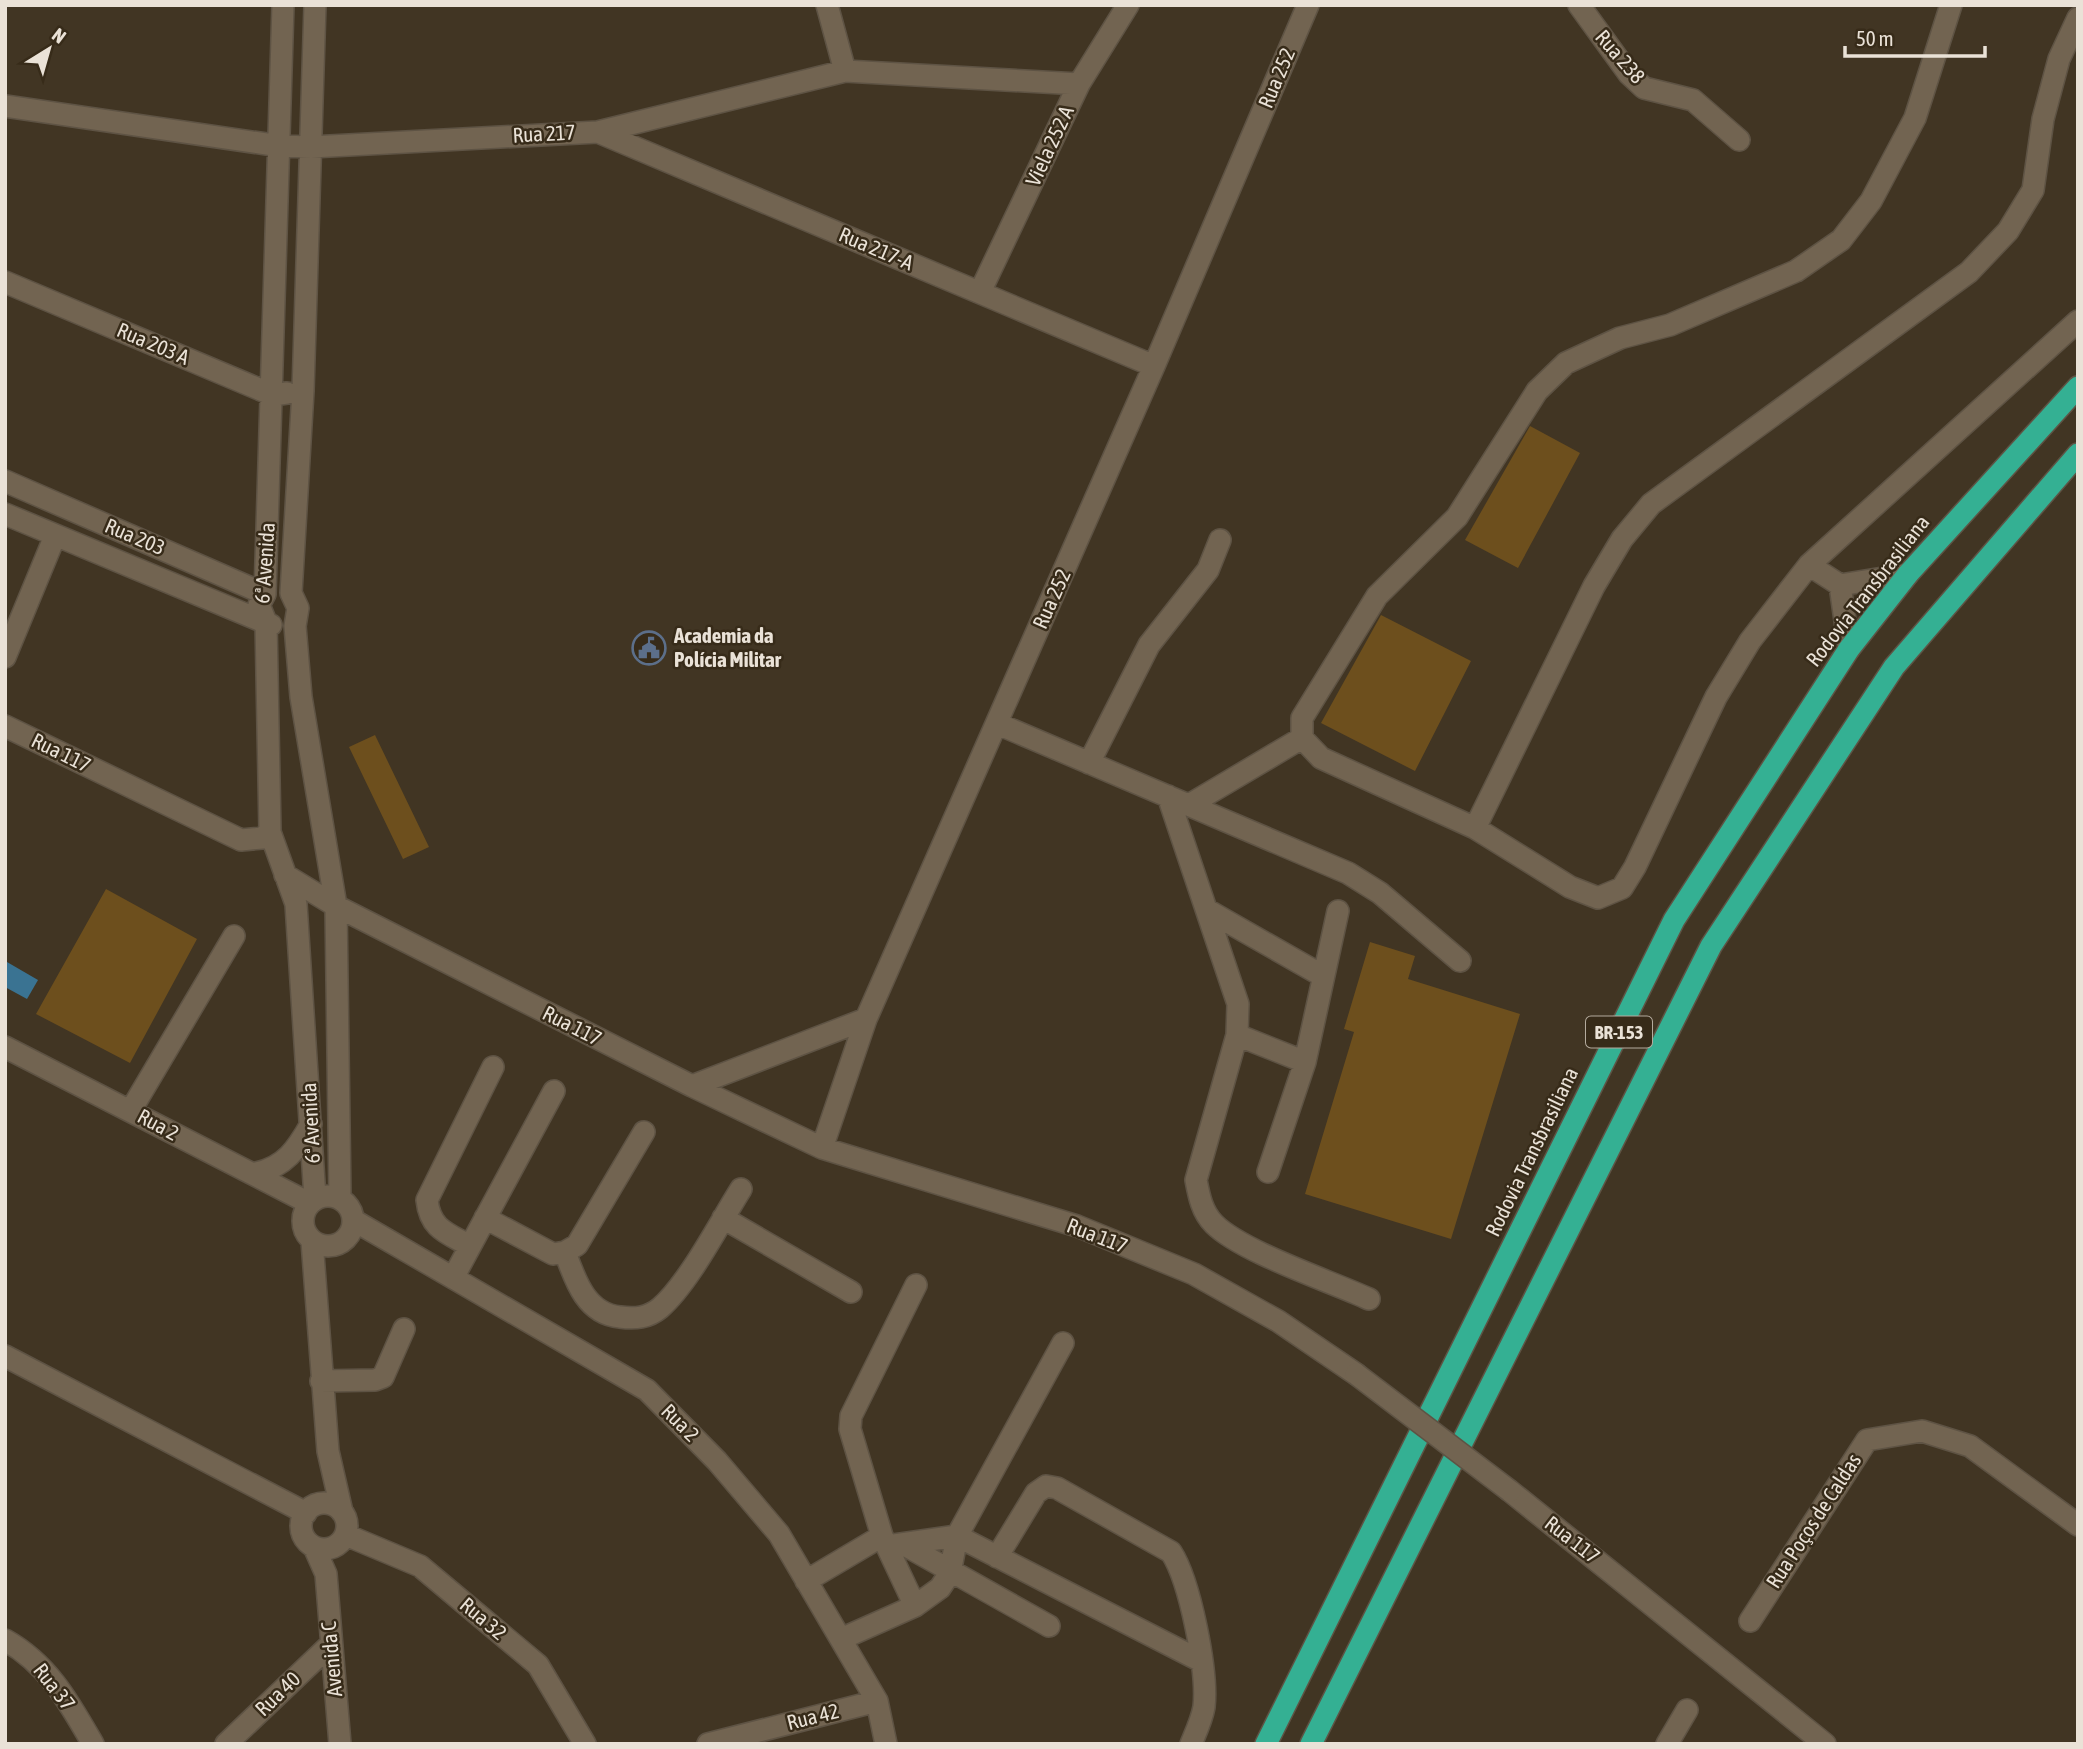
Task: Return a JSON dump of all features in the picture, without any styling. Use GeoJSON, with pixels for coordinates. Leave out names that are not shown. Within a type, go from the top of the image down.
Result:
{"type":"FeatureCollection","features":[{"type":"Feature","properties":{"kind":"highway","name":"Rodovia Transbrasiliana"},"geometry":{"type":"LineString","coordinates":[[1266,1744],[1675,920],[1849,649],[1908,574],[2078,387]]}},
{"type":"Feature","properties":{"kind":"highway","name":"BR-153"},"geometry":{"type":"LineString","coordinates":[[1311,1744],[1711,946],[1894,667],[2078,454]]}},
{"type":"Feature","properties":{"kind":"street","name":"6ª Avenida"},"geometry":{"type":"LineString","coordinates":[[283,5],[273,395],[265,594],[260,606],[266,622],[270,832],[296,904],[312,1121],[312,1201]]}},
{"type":"Feature","properties":{"kind":"street","name":"6ª Avenida"},"geometry":{"type":"LineString","coordinates":[[315,5],[303,391],[291,593],[298,608],[295,626],[301,697],[336,906],[340,1198]]}},
{"type":"Feature","properties":{"kind":"street"},"geometry":{"type":"LineString","coordinates":[[827,5],[845,71]]}},
{"type":"Feature","properties":{"kind":"street","name":"Viela 252 A"},"geometry":{"type":"LineString","coordinates":[[980,292],[1079,84],[1128,5]]}},
{"type":"Feature","properties":{"kind":"street","name":"Rua 252"},"geometry":{"type":"LineString","coordinates":[[822,1148],[866,1019],[998,724],[1308,5]]}},
{"type":"Feature","properties":{"kind":"street","name":"Rua 238"},"geometry":{"type":"LineString","coordinates":[[1579,5],[1629,74],[1644,88],[1693,100],[1739,140]]}},
{"type":"Feature","properties":{"kind":"street"},"geometry":{"type":"LineString","coordinates":[[1951,5],[1915,118],[1871,201],[1841,240],[1796,271],[1670,325],[1620,338],[1566,363],[1537,391],[1457,517],[1377,596],[1302,718],[1302,738],[1321,758],[1475,828],[1570,887],[1598,898],[1622,888],[1635,867],[1716,697],[1750,641],[1809,565],[2078,321]]}},
{"type":"Feature","properties":{"kind":"street"},"geometry":{"type":"LineString","coordinates":[[1475,828],[1594,586],[1622,539],[1651,504],[1969,272],[2008,231],[2033,190],[2043,119],[2059,59],[2078,18]]}},
{"type":"Feature","properties":{"kind":"street","name":"Rua 217"},"geometry":{"type":"LineString","coordinates":[[5,106],[280,146],[311,147],[598,132],[845,71],[1079,84]]}},
{"type":"Feature","properties":{"kind":"street","name":"Rua 217-A"},"geometry":{"type":"LineString","coordinates":[[598,132],[1154,366]]}},
{"type":"Feature","properties":{"kind":"street","name":"Rua 203 A"},"geometry":{"type":"LineString","coordinates":[[5,282],[273,395]]}},
{"type":"Feature","properties":{"kind":"street"},"geometry":{"type":"LineString","coordinates":[[273,395],[303,391]]}},
{"type":"Feature","properties":{"kind":"street","name":"Rua 203"},"geometry":{"type":"LineString","coordinates":[[5,481],[265,594]]}},
{"type":"Feature","properties":{"kind":"street","name":"Rua 203"},"geometry":{"type":"LineString","coordinates":[[5,514],[243,616],[266,622]]}},
{"type":"Feature","properties":{"kind":"street"},"geometry":{"type":"LineString","coordinates":[[5,657],[55,536]]}},
{"type":"Feature","properties":{"kind":"street"},"geometry":{"type":"LineString","coordinates":[[1089,763],[1149,645],[1208,570],[1220,540]]}},
{"type":"Feature","properties":{"kind":"street"},"geometry":{"type":"LineString","coordinates":[[1809,565],[1840,585],[1908,574]]}},
{"type":"Feature","properties":{"kind":"street"},"geometry":{"type":"LineString","coordinates":[[1840,585],[1849,649]]}},
{"type":"Feature","properties":{"kind":"street"},"geometry":{"type":"LineString","coordinates":[[265,594],[279,590],[291,593]]}},
{"type":"Feature","properties":{"kind":"street"},"geometry":{"type":"LineString","coordinates":[[266,622],[282,631],[295,626]]}},
{"type":"Feature","properties":{"kind":"street"},"geometry":{"type":"LineString","coordinates":[[998,724],[1348,873],[1380,893],[1460,961]]}},
{"type":"Feature","properties":{"kind":"street","name":"Rua 117"},"geometry":{"type":"LineString","coordinates":[[5,726],[241,840],[262,838],[270,832]]}},
{"type":"Feature","properties":{"kind":"street"},"geometry":{"type":"LineString","coordinates":[[1189,805],[1302,738]]}},
{"type":"Feature","properties":{"kind":"street"},"geometry":{"type":"LineString","coordinates":[[1168,796],[1238,1004],[1237,1035],[1196,1180],[1200,1202],[1212,1223],[1233,1240],[1369,1299]]}},
{"type":"Feature","properties":{"kind":"street","name":"Rua 117"},"geometry":{"type":"LineString","coordinates":[[285,875],[336,906],[692,1087],[822,1148],[1077,1226],[1194,1274],[1278,1321],[1356,1374],[1510,1491],[1825,1744]]}},
{"type":"Feature","properties":{"kind":"street"},"geometry":{"type":"LineString","coordinates":[[296,904],[336,906]]}},
{"type":"Feature","properties":{"kind":"street"},"geometry":{"type":"LineString","coordinates":[[1207,911],[1323,976]]}},
{"type":"Feature","properties":{"kind":"street"},"geometry":{"type":"LineString","coordinates":[[1268,1172],[1305,1062],[1338,911]]}},
{"type":"Feature","properties":{"kind":"street"},"geometry":{"type":"LineString","coordinates":[[131,1110],[234,936]]}},
{"type":"Feature","properties":{"kind":"street"},"geometry":{"type":"LineString","coordinates":[[692,1087],[866,1019]]}},
{"type":"Feature","properties":{"kind":"street"},"geometry":{"type":"LineString","coordinates":[[1237,1035],[1305,1062]]}},
{"type":"Feature","properties":{"kind":"street","name":"Rua 2"},"geometry":{"type":"LineString","coordinates":[[5,1047],[131,1110],[237,1168],[256,1173],[312,1201]]}},
{"type":"Feature","properties":{"kind":"street"},"geometry":{"type":"LineString","coordinates":[[470,1246],[438,1228],[428,1215],[427,1200],[493,1067]]}},
{"type":"Feature","properties":{"kind":"street"},"geometry":{"type":"LineString","coordinates":[[453,1278],[554,1091]]}},
{"type":"Feature","properties":{"kind":"street"},"geometry":{"type":"LineString","coordinates":[[256,1173],[273,1170],[296,1152],[312,1121]]}},
{"type":"Feature","properties":{"kind":"street"},"geometry":{"type":"LineString","coordinates":[[485,1218],[553,1254],[565,1252],[577,1245],[644,1132]]}},
{"type":"Feature","properties":{"kind":"street"},"geometry":{"type":"LineString","coordinates":[[565,1252],[578,1288],[592,1305],[612,1317],[638,1319],[658,1309],[674,1293],[741,1189]]}},
{"type":"Feature","properties":{"kind":"street"},"geometry":{"type":"LineString","coordinates":[[312,1241],[323,1246],[335,1245],[349,1236],[353,1220],[347,1204],[340,1198],[328,1195],[312,1201],[303,1214],[303,1227],[312,1241],[328,1451],[347,1523],[332,1543],[303,1535],[328,1451]]}},
{"type":"Feature","properties":{"kind":"street"},"geometry":{"type":"LineString","coordinates":[[723,1218],[851,1292]]}},
{"type":"Feature","properties":{"kind":"street","name":"Rua 2"},"geometry":{"type":"LineString","coordinates":[[353,1220],[647,1390],[726,1471],[779,1534],[877,1701],[886,1744]]}},
{"type":"Feature","properties":{"kind":"street"},"geometry":{"type":"LineString","coordinates":[[316,1283],[335,1245]]}},
{"type":"Feature","properties":{"kind":"street"},"geometry":{"type":"LineString","coordinates":[[915,1606],[850,1429],[850,1416],[916,1285]]}},
{"type":"Feature","properties":{"kind":"street"},"geometry":{"type":"LineString","coordinates":[[321,1381],[375,1380],[383,1377],[404,1329]]}},
{"type":"Feature","properties":{"kind":"street"},"geometry":{"type":"LineString","coordinates":[[841,1639],[915,1606],[940,1588],[950,1573],[957,1536],[1063,1343]]}},
{"type":"Feature","properties":{"kind":"street"},"geometry":{"type":"LineString","coordinates":[[5,1356],[308,1515]]}},
{"type":"Feature","properties":{"kind":"street","name":"Rua Poços de Caldas"},"geometry":{"type":"LineString","coordinates":[[1750,1621],[1867,1440],[1922,1431],[1970,1446],[2078,1525]]}},
{"type":"Feature","properties":{"kind":"street"},"geometry":{"type":"LineString","coordinates":[[997,1558],[1036,1493],[1046,1486],[1057,1488],[1171,1552],[1180,1564],[1201,1661],[1204,1710],[1191,1744]]}},
{"type":"Feature","properties":{"kind":"street"},"geometry":{"type":"LineString","coordinates":[[308,1515],[327,1504],[342,1512]]}},
{"type":"Feature","properties":{"kind":"street"},"geometry":{"type":"LineString","coordinates":[[806,1581],[891,1542],[957,1536],[1201,1661]]}},
{"type":"Feature","properties":{"kind":"street"},"geometry":{"type":"LineString","coordinates":[[891,1542],[1049,1626]]}},
{"type":"Feature","properties":{"kind":"street","name":"Avenida C"},"geometry":{"type":"LineString","coordinates":[[332,1543],[326,1574],[340,1744]]}},
{"type":"Feature","properties":{"kind":"street","name":"Rua 32"},"geometry":{"type":"LineString","coordinates":[[332,1543],[420,1566],[538,1665],[585,1744]]}},
{"type":"Feature","properties":{"kind":"street","name":"Rua 37"},"geometry":{"type":"LineString","coordinates":[[5,1640],[24,1650],[64,1692],[93,1744]]}},
{"type":"Feature","properties":{"kind":"street","name":"Rua 40"},"geometry":{"type":"LineString","coordinates":[[226,1744],[330,1645]]}},
{"type":"Feature","properties":{"kind":"street","name":"Rua 42"},"geometry":{"type":"LineString","coordinates":[[708,1744],[877,1701]]}},
{"type":"Feature","properties":{"kind":"street"},"geometry":{"type":"LineString","coordinates":[[1667,1744],[1687,1710]]}},
{"type":"Feature","properties":{"kind":"water"},"geometry":{"type":"Polygon","coordinates":[[[7,962],[38,980],[27,999],[5,987],[7,962]]]}},
{"type":"Feature","properties":{"kind":"building"},"geometry":{"type":"Polygon","coordinates":[[[1530,426],[1580,453],[1518,568],[1465,540],[1530,426]]]}},
{"type":"Feature","properties":{"kind":"building"},"geometry":{"type":"Polygon","coordinates":[[[1381,615],[1471,661],[1415,771],[1321,723],[1381,615]]]}},
{"type":"Feature","properties":{"kind":"building"},"geometry":{"type":"Polygon","coordinates":[[[375,735],[429,847],[403,859],[349,747],[375,735]]]}},
{"type":"Feature","properties":{"kind":"building"},"geometry":{"type":"Polygon","coordinates":[[[106,889],[197,939],[130,1063],[36,1014],[106,889]]]}},
{"type":"Feature","properties":{"kind":"building"},"geometry":{"type":"Polygon","coordinates":[[[1370,942],[1415,956],[1408,979],[1520,1014],[1451,1239],[1305,1194],[1354,1032],[1344,1029],[1370,942]]]}},
{"type":"Feature","properties":{"kind":"place","name":"Academia da Polícia Militar"},"geometry":{"type":"Point","coordinates":[649,648]}}]}
